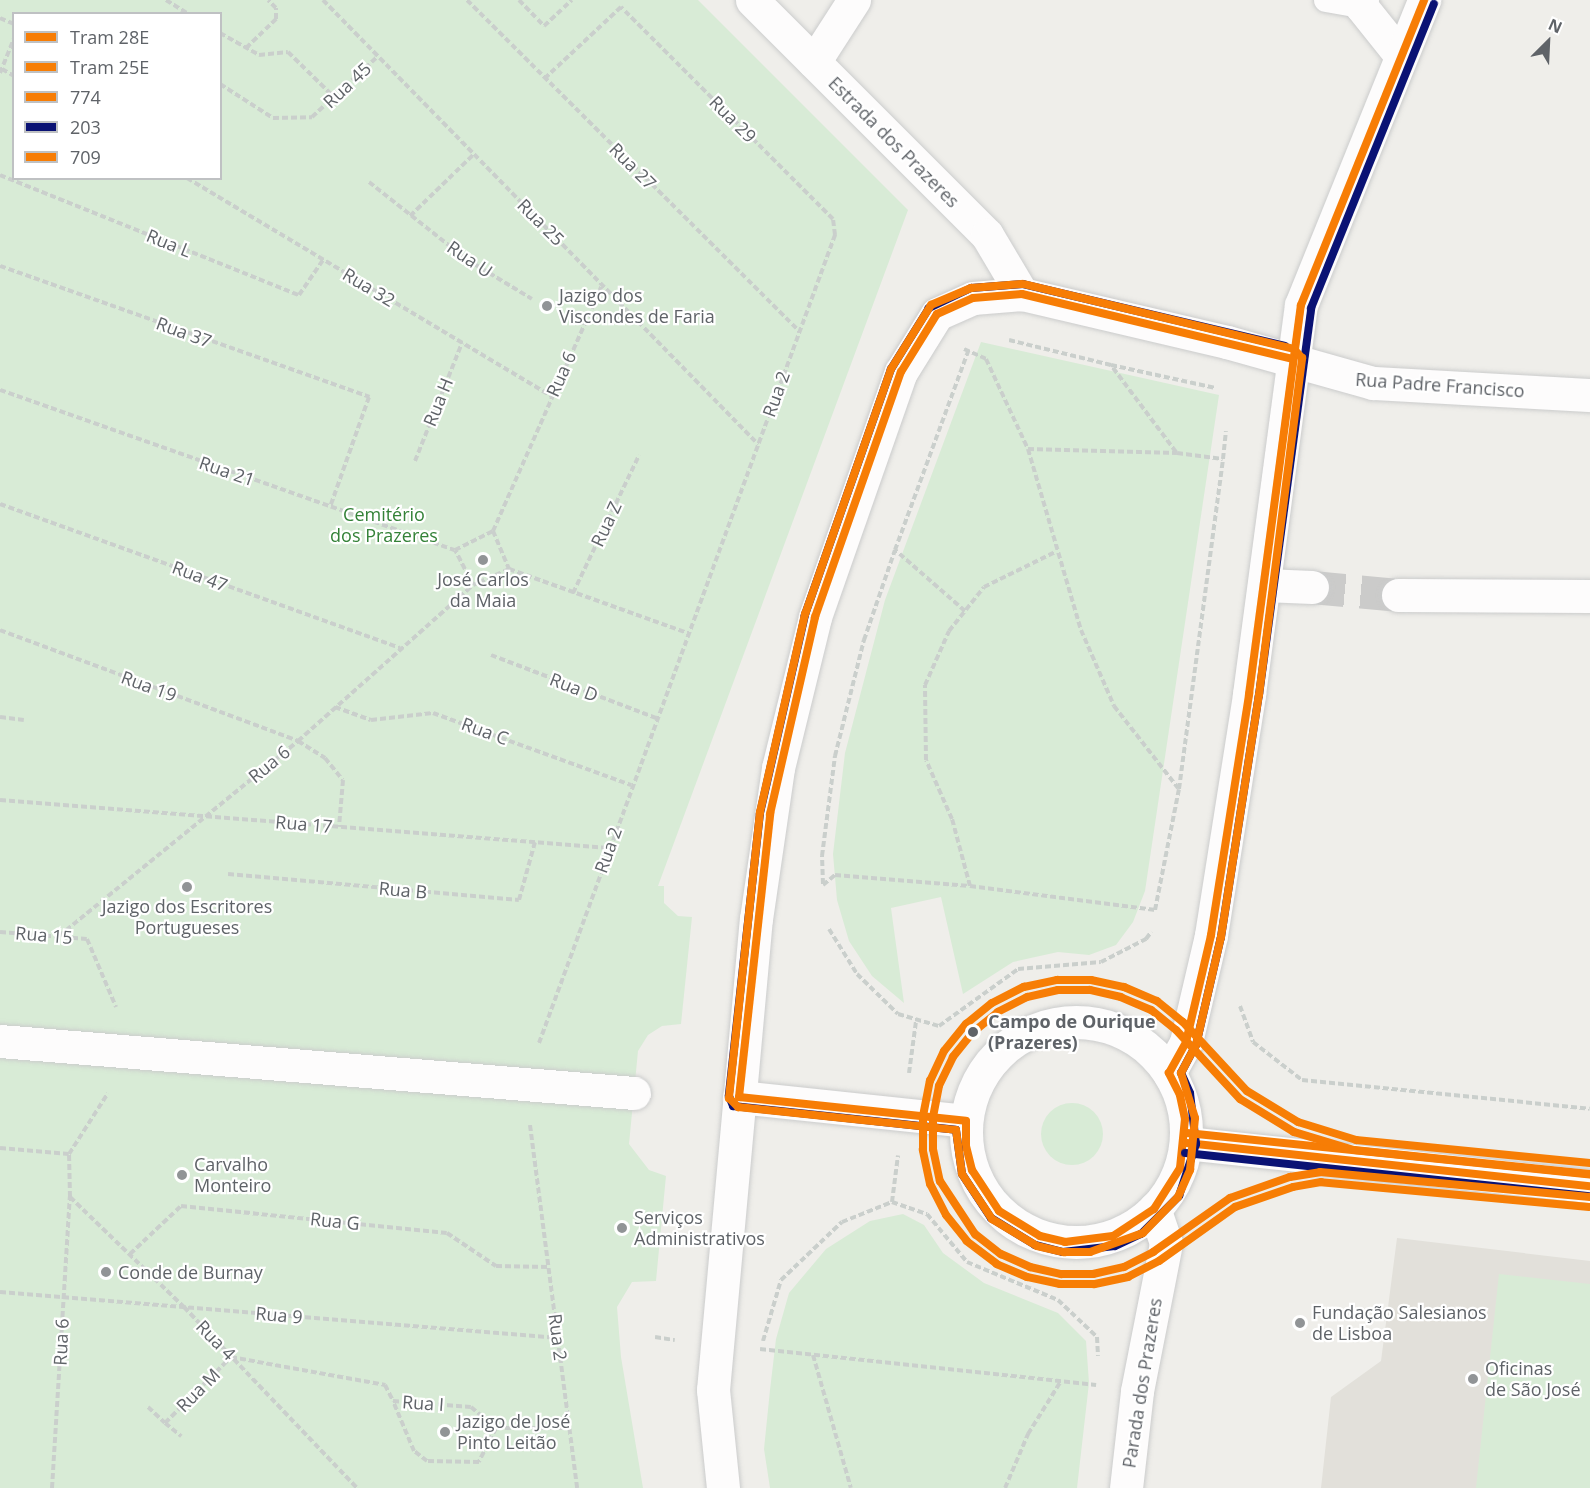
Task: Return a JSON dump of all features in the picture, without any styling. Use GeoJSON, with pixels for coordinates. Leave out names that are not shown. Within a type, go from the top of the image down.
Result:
{"type":"FeatureCollection","features":[{"type":"Feature","properties":{"kind":"street","name":"Estrada dos Prazeres"},"geometry":{"type":"LineString","coordinates":[[752,0],[987,235],[1022,294]]}},
{"type":"Feature","properties":{"kind":"street"},"geometry":{"type":"LineString","coordinates":[[814,62],[854,0]]}},
{"type":"Feature","properties":{"kind":"street"},"geometry":{"type":"LineString","coordinates":[[1168,1073],[1186,1042],[1211,935],[1264,585],[1292,359],[1301,305],[1424,0]]}},
{"type":"Feature","properties":{"kind":"street"},"geometry":{"type":"LineString","coordinates":[[1362,3],[1401,56]]}},
{"type":"Feature","properties":{"kind":"street","name":"Rua Padre Francisco"},"geometry":{"type":"LineString","coordinates":[[723,1488],[713,1390],[739,1097],[770,814],[814,617],[902,372],[937,314],[973,298],[1022,294],[1292,359],[1373,383],[1590,395]]}},
{"type":"Feature","properties":{"kind":"street"},"geometry":{"type":"LineString","coordinates":[[1264,585],[1312,587]]}},
{"type":"Feature","properties":{"kind":"street"},"geometry":{"type":"LineString","coordinates":[[1398,595],[1590,596]]}},
{"type":"Feature","properties":{"kind":"street"},"geometry":{"type":"LineString","coordinates":[[1087,1022],[1111,1028],[1153,1053],[1168,1073],[1180,1095],[1186,1143],[1177,1175],[1154,1209],[1113,1236],[1065,1242],[1040,1236],[999,1211],[983,1191],[966,1146],[966,1121],[971,1096],[996,1055],[1023,1036],[1062,1023],[1087,1022]]}},
{"type":"Feature","properties":{"kind":"street"},"geometry":{"type":"LineString","coordinates":[[0,1041],[634,1093]]}},
{"type":"Feature","properties":{"kind":"street"},"geometry":{"type":"LineString","coordinates":[[739,1097],[966,1121]]}},
{"type":"Feature","properties":{"kind":"street"},"geometry":{"type":"LineString","coordinates":[[1186,1143],[1590,1186]]}},
{"type":"Feature","properties":{"kind":"street","name":"Parada dos Prazeres"},"geometry":{"type":"LineString","coordinates":[[1126,1488],[1137,1391],[1166,1243],[1154,1209]]}},
{"type":"Feature","properties":{"kind":"lane"},"geometry":{"type":"LineString","coordinates":[[1326,0],[1362,3]]}},
{"type":"Feature","properties":{"kind":"path"},"geometry":{"type":"LineString","coordinates":[[166,0],[185,12]]}},
{"type":"Feature","properties":{"kind":"path"},"geometry":{"type":"LineString","coordinates":[[246,48],[276,19],[276,8],[268,0]]}},
{"type":"Feature","properties":{"kind":"path","name":"Rua 25"},"geometry":{"type":"LineString","coordinates":[[323,0],[758,444]]}},
{"type":"Feature","properties":{"kind":"path","name":"Rua 27"},"geometry":{"type":"LineString","coordinates":[[467,0],[800,331]]}},
{"type":"Feature","properties":{"kind":"path"},"geometry":{"type":"LineString","coordinates":[[519,0],[544,26],[572,0]]}},
{"type":"Feature","properties":{"kind":"path","name":"Rua 29"},"geometry":{"type":"LineString","coordinates":[[545,78],[621,7],[833,219],[835,235]]}},
{"type":"Feature","properties":{"kind":"path"},"geometry":{"type":"LineString","coordinates":[[222,34],[259,55],[288,52],[334,97]]}},
{"type":"Feature","properties":{"kind":"path"},"geometry":{"type":"LineString","coordinates":[[1,71],[12,44]]}},
{"type":"Feature","properties":{"kind":"path","name":"Rua 45"},"geometry":{"type":"LineString","coordinates":[[222,85],[273,118],[312,117],[378,56]]}},
{"type":"Feature","properties":{"kind":"path"},"geometry":{"type":"LineString","coordinates":[[410,216],[474,154]]}},
{"type":"Feature","properties":{"kind":"path","name":"Rua L"},"geometry":{"type":"LineString","coordinates":[[12,180],[299,295],[323,260]]}},
{"type":"Feature","properties":{"kind":"path","name":"Rua 32"},"geometry":{"type":"LineString","coordinates":[[190,180],[551,396]]}},
{"type":"Feature","properties":{"kind":"path","name":"Rua U"},"geometry":{"type":"LineString","coordinates":[[369,183],[466,259],[532,299]]}},
{"type":"Feature","properties":{"kind":"path","name":"Rua 2"},"geometry":{"type":"LineString","coordinates":[[577,1488],[524,1084],[608,848],[835,235]]}},
{"type":"Feature","properties":{"kind":"path","name":"Rua 37"},"geometry":{"type":"LineString","coordinates":[[0,266],[369,397],[330,507]]}},
{"type":"Feature","properties":{"kind":"path","name":"Rua 6"},"geometry":{"type":"LineString","coordinates":[[494,531],[551,396],[602,285]]}},
{"type":"Feature","properties":{"kind":"path"},"geometry":{"type":"LineString","coordinates":[[925,332],[986,359],[1028,449],[1045,500],[1056,552],[1081,630],[1114,706],[1179,789]]}},
{"type":"Feature","properties":{"kind":"path"},"geometry":{"type":"LineString","coordinates":[[1003,338],[1216,388]]}},
{"type":"Feature","properties":{"kind":"path","name":"Rua H"},"geometry":{"type":"LineString","coordinates":[[415,461],[462,343]]}},
{"type":"Feature","properties":{"kind":"path"},"geometry":{"type":"LineString","coordinates":[[970,345],[864,640],[835,756],[822,856],[823,885],[835,875],[970,886],[1155,910],[1179,789],[1226,431]]}},
{"type":"Feature","properties":{"kind":"path"},"geometry":{"type":"LineString","coordinates":[[1111,365],[1177,453]]}},
{"type":"Feature","properties":{"kind":"path","name":"Rua 21"},"geometry":{"type":"LineString","coordinates":[[0,390],[455,550]]}},
{"type":"Feature","properties":{"kind":"path"},"geometry":{"type":"LineString","coordinates":[[1028,449],[1177,453],[1223,459]]}},
{"type":"Feature","properties":{"kind":"path","name":"Rua Z"},"geometry":{"type":"LineString","coordinates":[[573,593],[639,455]]}},
{"type":"Feature","properties":{"kind":"path","name":"Rua 47"},"geometry":{"type":"LineString","coordinates":[[0,504],[400,648]]}},
{"type":"Feature","properties":{"kind":"path"},"geometry":{"type":"LineString","coordinates":[[473,585],[455,550],[494,531],[509,569],[688,633]]}},
{"type":"Feature","properties":{"kind":"path"},"geometry":{"type":"LineString","coordinates":[[895,550],[965,611]]}},
{"type":"Feature","properties":{"kind":"path"},"geometry":{"type":"LineString","coordinates":[[970,886],[952,819],[926,760],[925,685],[950,631],[984,587],[1056,552]]}},
{"type":"Feature","properties":{"kind":"path","name":"Rua 6"},"geometry":{"type":"LineString","coordinates":[[58,936],[298,741],[473,585],[509,569]]}},
{"type":"Feature","properties":{"kind":"path","name":"Rua 19"},"geometry":{"type":"LineString","coordinates":[[0,630],[298,741],[325,758],[343,780],[339,827]]}},
{"type":"Feature","properties":{"kind":"path","name":"Rua D"},"geometry":{"type":"LineString","coordinates":[[491,655],[656,718]]}},
{"type":"Feature","properties":{"kind":"path","name":"Rua C"},"geometry":{"type":"LineString","coordinates":[[335,707],[371,720],[433,712],[631,786]]}},
{"type":"Feature","properties":{"kind":"path"},"geometry":{"type":"LineString","coordinates":[[0,717],[24,720]]}},
{"type":"Feature","properties":{"kind":"path","name":"Rua 17"},"geometry":{"type":"LineString","coordinates":[[0,800],[608,848]]}},
{"type":"Feature","properties":{"kind":"path","name":"Rua B"},"geometry":{"type":"LineString","coordinates":[[228,874],[519,900],[536,842]]}},
{"type":"Feature","properties":{"kind":"path"},"geometry":{"type":"LineString","coordinates":[[829,929],[857,974],[898,1014],[939,1026],[1018,969],[1101,962],[1146,939],[1151,932]]}},
{"type":"Feature","properties":{"kind":"path","name":"Rua 15"},"geometry":{"type":"LineString","coordinates":[[0,932],[87,939]]}},
{"type":"Feature","properties":{"kind":"path"},"geometry":{"type":"LineString","coordinates":[[1238,1000],[1253,1042],[1302,1080],[1590,1109]]}},
{"type":"Feature","properties":{"kind":"path"},"geometry":{"type":"LineString","coordinates":[[0,1148],[69,1154]]}},
{"type":"Feature","properties":{"kind":"path","name":"Rua 6"},"geometry":{"type":"LineString","coordinates":[[52,1488],[70,1197]]}},
{"type":"Feature","properties":{"kind":"path","name":"Rua 4"},"geometry":{"type":"LineString","coordinates":[[70,1197],[184,1307],[357,1488]]}},
{"type":"Feature","properties":{"kind":"path"},"geometry":{"type":"LineString","coordinates":[[760,1349],[781,1280],[842,1222],[892,1202],[927,1214],[968,1262],[1058,1300],[1097,1337],[1099,1366]]}},
{"type":"Feature","properties":{"kind":"path","name":"Rua G"},"geometry":{"type":"LineString","coordinates":[[129,1254],[181,1206],[447,1233],[496,1266],[549,1267]]}},
{"type":"Feature","properties":{"kind":"path","name":"Rua 9"},"geometry":{"type":"LineString","coordinates":[[0,1292],[558,1338]]}},
{"type":"Feature","properties":{"kind":"path"},"geometry":{"type":"LineString","coordinates":[[655,1338],[1101,1386],[1100,1376]]}},
{"type":"Feature","properties":{"kind":"path"},"geometry":{"type":"LineString","coordinates":[[813,1355],[851,1488]]}},
{"type":"Feature","properties":{"kind":"path"},"geometry":{"type":"LineString","coordinates":[[231,1357],[385,1385],[393,1401]]}},
{"type":"Feature","properties":{"kind":"path","name":"Rua M"},"geometry":{"type":"LineString","coordinates":[[165,1423],[231,1357]]}},
{"type":"Feature","properties":{"kind":"path"},"geometry":{"type":"LineString","coordinates":[[1005,1488],[1028,1434],[1061,1381]]}},
{"type":"Feature","properties":{"kind":"path","name":"Rua I"},"geometry":{"type":"LineString","coordinates":[[393,1401],[471,1407],[496,1428],[478,1462],[427,1461],[414,1451],[393,1401]]}},
{"type":"Feature","properties":{"kind":"path","name":"Rua M"},"geometry":{"type":"LineString","coordinates":[[148,1407],[181,1436]]}},
{"type":"Feature","properties":{"kind":"path"},"geometry":{"type":"LineString","coordinates":[[496,1428],[570,1428]]}},
{"type":"Feature","properties":{"kind":"shaded area","name":"Oficinas de São José"},"geometry":{"type":"Polygon","coordinates":[[[1397,1238],[1590,1261],[1590,1488],[1321,1488],[1331,1397],[1381,1361],[1397,1238]]]}},
{"type":"Feature","properties":{"kind":"green space","name":"Cemitério dos Prazeres"},"geometry":{"type":"Polygon","coordinates":[[[0,0],[698,0],[908,210],[658,886],[664,886],[664,903],[678,916],[692,917],[681,1024],[662,1026],[648,1035],[638,1051],[629,1144],[649,1170],[666,1176],[656,1281],[632,1282],[617,1307],[621,1357],[643,1488],[0,1488],[0,0]]]}},
{"type":"Feature","properties":{"kind":"green space"},"geometry":{"type":"Polygon","coordinates":[[[981,342],[1219,395],[1145,891],[1133,922],[1116,945],[1089,955],[1058,952],[1013,962],[963,994],[941,897],[891,908],[904,1003],[872,976],[849,941],[837,900],[833,854],[845,753],[885,600],[981,342]]]}},
{"type":"Feature","properties":{"kind":"green space"},"geometry":{"type":"Polygon","coordinates":[[[1066,1103],[1078,1103],[1094,1112],[1101,1122],[1103,1134],[1101,1146],[1094,1156],[1078,1165],[1066,1165],[1055,1160],[1046,1151],[1041,1140],[1041,1128],[1046,1117],[1055,1108],[1066,1103]]]}},
{"type":"Feature","properties":{"kind":"green space"},"geometry":{"type":"Polygon","coordinates":[[[903,1214],[924,1225],[943,1253],[984,1283],[1058,1313],[1086,1341],[1089,1383],[1077,1488],[770,1488],[764,1449],[776,1339],[789,1293],[826,1249],[870,1221],[903,1214]]]}},
{"type":"Feature","properties":{"kind":"green space"},"geometry":{"type":"Polygon","coordinates":[[[1499,1274],[1590,1284],[1590,1488],[1476,1488],[1499,1274]]]}},
{"type":"Feature","properties":{"kind":"tunnel"},"geometry":{"type":"LineString","coordinates":[[1312,587],[1398,595]]}},
{"type":"Feature","properties":{"kind":"tram line","name":"25E"},"geometry":{"type":"LineString","coordinates":[[1589,1207],[1321,1182],[1293,1187],[1235,1207],[1159,1261],[1128,1277],[1094,1284],[1060,1284],[1027,1277],[997,1264],[967,1241],[946,1215],[930,1184],[923,1150],[923,1116],[930,1081],[944,1051],[966,1024],[992,1003],[1024,987],[1057,980],[1091,980],[1124,987],[1157,1001],[1183,1022],[1247,1091],[1298,1122],[1356,1140],[1590,1163]]}},
{"type":"Feature","properties":{"kind":"tram line","name":"28E"},"geometry":{"type":"LineString","coordinates":[[1590,1174],[1354,1150],[1294,1132],[1240,1099],[1176,1030],[1151,1010],[1121,997],[1090,990],[1058,990],[1027,997],[998,1012],[973,1032],[953,1057],[939,1086],[933,1117],[933,1149],[940,1181],[975,1234],[1001,1254],[1030,1267],[1061,1274],[1093,1274],[1124,1267],[1153,1252],[1230,1198],[1290,1177],[1320,1172],[1590,1197]]}},
{"type":"Feature","properties":{"kind":"transit line","name":"774"},"geometry":{"type":"LineString","coordinates":[[1169,1073],[1186,1042],[1211,935],[1249,694],[1301,305],[1424,0]]}},
{"type":"Feature","properties":{"kind":"transit line","name":"203"},"geometry":{"type":"LineString","coordinates":[[1285,346],[1023,284],[971,288],[929,308],[891,369],[805,615],[760,813],[729,1096],[733,1106],[956,1130],[962,1174],[991,1218],[1035,1245],[1063,1252],[1115,1246],[1141,1234],[1179,1196],[1196,1144],[1190,1093],[1181,1073],[1196,1045],[1221,937],[1259,695],[1311,308],[1434,4]]}},
{"type":"Feature","properties":{"kind":"transit line","name":"709"},"geometry":{"type":"LineString","coordinates":[[1021,284],[971,288],[931,305],[891,369],[805,614],[760,812],[729,1098],[738,1107],[956,1130],[962,1174],[992,1219],[1037,1246],[1064,1252],[1090,1252],[1143,1233],[1178,1197],[1190,1170],[1195,1118],[1181,1073],[1196,1045],[1221,937],[1259,695],[1302,358],[1294,349],[1024,284]]}},
{"type":"Feature","properties":{"kind":"transit line","name":"774"},"geometry":{"type":"LineString","coordinates":[[739,1097],[770,814],[815,617],[901,372],[937,314],[973,298],[1022,294],[1292,359]]}},
{"type":"Feature","properties":{"kind":"transit line","name":"774"},"geometry":{"type":"LineString","coordinates":[[966,1121],[966,1146],[972,1170],[999,1211],[1040,1236],[1065,1242],[1113,1236],[1154,1209],[1180,1168],[1185,1119],[1180,1095],[1169,1073]]}},
{"type":"Feature","properties":{"kind":"transit line","name":"774"},"geometry":{"type":"LineString","coordinates":[[739,1097],[966,1121]]}},
{"type":"Feature","properties":{"kind":"transit line","name":"709"},"geometry":{"type":"LineString","coordinates":[[1187,1133],[1590,1175]]}},
{"type":"Feature","properties":{"kind":"transit line","name":"774"},"geometry":{"type":"LineString","coordinates":[[1186,1143],[1590,1186]]}},
{"type":"Feature","properties":{"kind":"transit line","name":"203"},"geometry":{"type":"LineString","coordinates":[[1185,1153],[1589,1196]]}},
{"type":"Feature","properties":{"kind":"place","name":"Jazigo dos Viscondes de Faria"},"geometry":{"type":"Point","coordinates":[547,306]}},
{"type":"Feature","properties":{"kind":"place","name":"José Carlos da Maia"},"geometry":{"type":"Point","coordinates":[483,560]}},
{"type":"Feature","properties":{"kind":"place","name":"Jazigo dos Escritores Portugueses"},"geometry":{"type":"Point","coordinates":[187,887]}},
{"type":"Feature","properties":{"kind":"place","name":"Campo de Ourique (Prazeres)"},"geometry":{"type":"Point","coordinates":[973,1032]}},
{"type":"Feature","properties":{"kind":"place","name":"Carvalho Monteiro"},"geometry":{"type":"Point","coordinates":[182,1175]}},
{"type":"Feature","properties":{"kind":"place","name":"Serviços Administrativos"},"geometry":{"type":"Point","coordinates":[622,1228]}},
{"type":"Feature","properties":{"kind":"place","name":"Conde de Burnay"},"geometry":{"type":"Point","coordinates":[106,1272]}},
{"type":"Feature","properties":{"kind":"place","name":"Fundação Salesianos de Lisboa"},"geometry":{"type":"Point","coordinates":[1300,1323]}},
{"type":"Feature","properties":{"kind":"place","name":"Oficinas de São José"},"geometry":{"type":"Point","coordinates":[1473,1379]}},
{"type":"Feature","properties":{"kind":"place","name":"Jazigo de José Pinto Leitão"},"geometry":{"type":"Point","coordinates":[445,1432]}}]}
